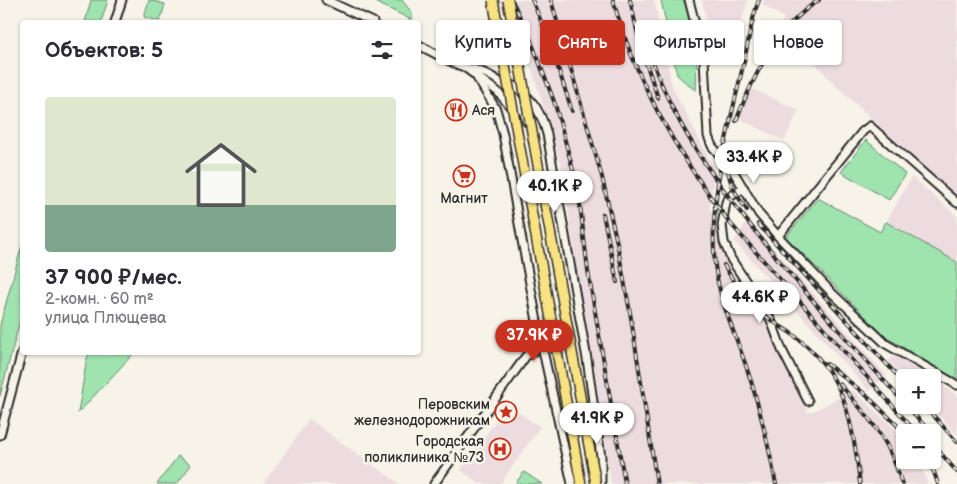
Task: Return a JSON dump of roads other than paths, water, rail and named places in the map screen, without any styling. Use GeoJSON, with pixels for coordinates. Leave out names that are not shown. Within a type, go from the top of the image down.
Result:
{"type":"FeatureCollection","features":[{"type":"Feature","properties":{"kind":"main road"},"geometry":{"type":"LineString","coordinates":[[493,0],[581,484]]}},
{"type":"Feature","properties":{"kind":"main road"},"geometry":{"type":"LineString","coordinates":[[508,0],[595,484]]}},
{"type":"Feature","properties":{"kind":"street"},"geometry":{"type":"LineString","coordinates":[[116,20],[122,0]]}},
{"type":"Feature","properties":{"kind":"street"},"geometry":{"type":"LineString","coordinates":[[328,0],[369,20]]}},
{"type":"Feature","properties":{"kind":"street"},"geometry":{"type":"LineString","coordinates":[[689,0],[704,59],[708,136],[712,146],[732,169],[759,214],[832,293],[886,344],[957,385]]}},
{"type":"Feature","properties":{"kind":"street"},"geometry":{"type":"LineString","coordinates":[[421,46],[465,68],[498,92],[518,121],[581,484]]}},
{"type":"Feature","properties":{"kind":"street"},"geometry":{"type":"LineString","coordinates":[[465,68],[480,71],[508,82],[518,89],[536,105],[547,134],[587,358],[601,457],[601,484]]}},
{"type":"Feature","properties":{"kind":"street"},"geometry":{"type":"LineString","coordinates":[[474,74],[496,108],[503,134],[539,332],[572,484]]}},
{"type":"Feature","properties":{"kind":"street"},"geometry":{"type":"LineString","coordinates":[[494,78],[512,94],[526,119],[595,484]]}},
{"type":"Feature","properties":{"kind":"street"},"geometry":{"type":"LineString","coordinates":[[778,236],[790,218],[863,131],[870,126],[957,203]]}},
{"type":"Feature","properties":{"kind":"street"},"geometry":{"type":"LineString","coordinates":[[744,188],[731,196],[726,202],[722,225],[724,242],[731,259],[771,320],[782,350],[808,401]]}},
{"type":"Feature","properties":{"kind":"street"},"geometry":{"type":"LineString","coordinates":[[434,484],[526,356],[537,349],[568,343]]}},
{"type":"Feature","properties":{"kind":"street"},"geometry":{"type":"LineString","coordinates":[[0,435],[21,355]]}},
{"type":"Feature","properties":{"kind":"railway"},"geometry":{"type":"LineString","coordinates":[[512,0],[530,38],[555,104],[578,188],[588,271],[625,484]]}},
{"type":"Feature","properties":{"kind":"railway"},"geometry":{"type":"LineString","coordinates":[[532,0],[549,40],[572,111]]}},
{"type":"Feature","properties":{"kind":"railway"},"geometry":{"type":"LineString","coordinates":[[551,0],[602,177],[617,243],[630,312],[657,484]]}},
{"type":"Feature","properties":{"kind":"railway"},"geometry":{"type":"LineString","coordinates":[[613,0],[633,60],[646,89],[676,145],[711,198],[730,223],[909,424]]}},
{"type":"Feature","properties":{"kind":"railway"},"geometry":{"type":"LineString","coordinates":[[630,0],[641,48],[658,98]]}},
{"type":"Feature","properties":{"kind":"railway"},"geometry":{"type":"LineString","coordinates":[[759,0],[751,26],[725,142],[714,217],[714,241],[715,265],[720,290],[755,393],[776,484]]}},
{"type":"Feature","properties":{"kind":"railway"},"geometry":{"type":"LineString","coordinates":[[736,121],[768,54],[790,24],[819,0]]}},
{"type":"Feature","properties":{"kind":"railway"},"geometry":{"type":"LineString","coordinates":[[654,65],[687,135],[717,181],[788,272],[896,394]]}},
{"type":"Feature","properties":{"kind":"railway"},"geometry":{"type":"LineString","coordinates":[[728,160],[730,180],[747,210]]}},
{"type":"Feature","properties":{"kind":"railway"},"geometry":{"type":"LineString","coordinates":[[603,214],[617,282]]}},
{"type":"Feature","properties":{"kind":"railway"},"geometry":{"type":"LineString","coordinates":[[758,224],[896,374]]}},
{"type":"Feature","properties":{"kind":"railway"},"geometry":{"type":"LineString","coordinates":[[724,265],[733,281],[750,302],[763,315],[803,343],[833,378],[845,404],[851,426],[860,484]]}},
{"type":"Feature","properties":{"kind":"railway"},"geometry":{"type":"LineString","coordinates":[[827,364],[865,394],[896,424]]}},
{"type":"Feature","properties":{"kind":"railway"},"geometry":{"type":"LineString","coordinates":[[840,384],[882,437],[894,460],[902,484]]}},
{"type":"Feature","properties":{"kind":"railway"},"geometry":{"type":"LineString","coordinates":[[914,414],[923,424]]}},
{"type":"Feature","properties":{"kind":"railway"},"geometry":{"type":"LineString","coordinates":[[932,414],[957,442]]}},
{"type":"Feature","properties":{"kind":"railway"},"geometry":{"type":"LineString","coordinates":[[941,453],[957,472]]}},
{"type":"Feature","properties":{"kind":"railway"},"geometry":{"type":"LineString","coordinates":[[932,469],[938,484]]}},
{"type":"Feature","properties":{"kind":"place","name":"Ася"},"geometry":{"type":"Point","coordinates":[456,110]}},
{"type":"Feature","properties":{"kind":"place","name":"Магнит"},"geometry":{"type":"Point","coordinates":[464,176]}},
{"type":"Feature","properties":{"kind":"place","name":"Перовским железнодорожникам"},"geometry":{"type":"Point","coordinates":[506,412]}},
{"type":"Feature","properties":{"kind":"place","name":"Городская поликлиника №73"},"geometry":{"type":"Point","coordinates":[500,449]}}]}
